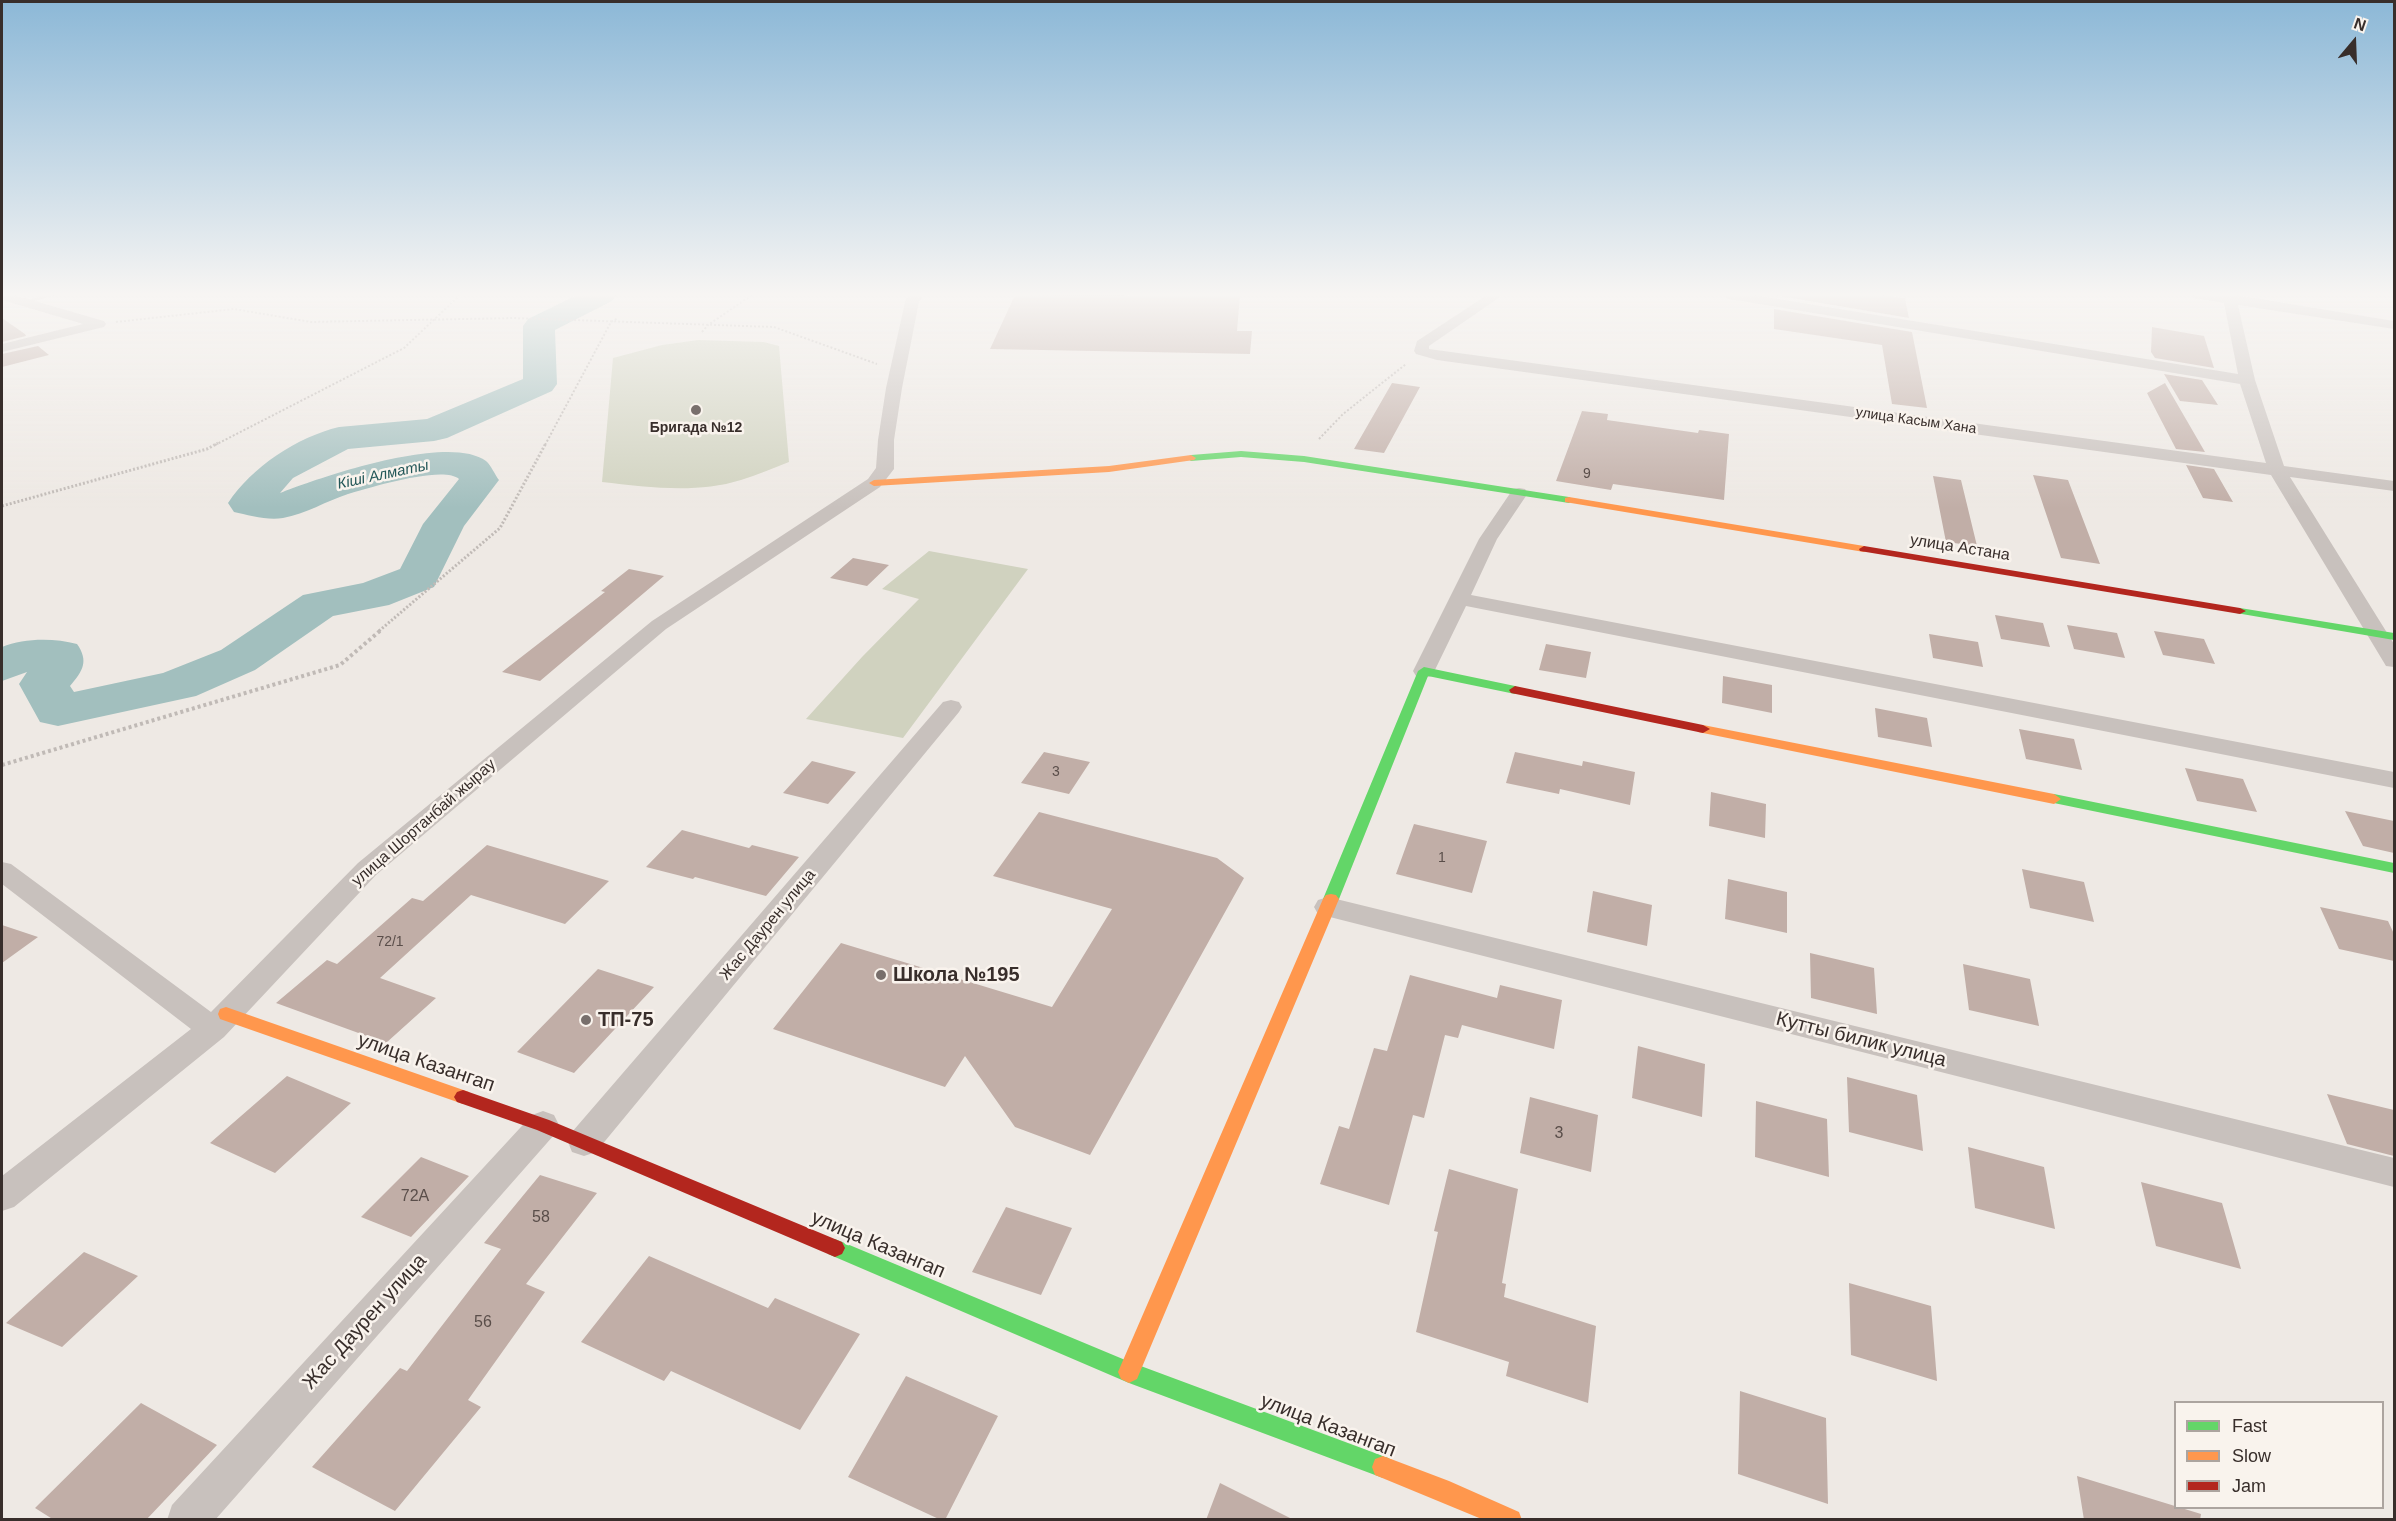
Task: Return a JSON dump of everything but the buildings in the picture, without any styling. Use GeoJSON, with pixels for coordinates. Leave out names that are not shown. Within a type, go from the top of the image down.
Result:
{"type":"FeatureCollection","features":[{"type":"Feature","properties":{"kind":"street"},"geometry":{"type":"LineString","coordinates":[[874,483],[885,469],[886,440],[898,366]]}},
{"type":"Feature","properties":{"kind":"street","name":"улица Касым Хана"},"geometry":{"type":"LineString","coordinates":[[1523,366],[2394,486]]}},
{"type":"Feature","properties":{"kind":"street"},"geometry":{"type":"LineString","coordinates":[[2162,366],[2247,380]]}},
{"type":"Feature","properties":{"kind":"street"},"geometry":{"type":"LineString","coordinates":[[2244,366],[2277,470],[2387,636],[2394,661]]}},
{"type":"Feature","properties":{"kind":"street","name":"улица Астана"},"geometry":{"type":"LineString","coordinates":[[874,483],[1108,469],[1162,461],[1241,454],[1304,459],[2387,636]]}},
{"type":"Feature","properties":{"kind":"street","name":"улица Шортанбай жырау"},"geometry":{"type":"LineString","coordinates":[[2,1196],[220,1022],[368,869],[659,625],[874,483]]}},
{"type":"Feature","properties":{"kind":"street"},"geometry":{"type":"LineString","coordinates":[[1129,1372],[1328,908],[1424,671],[1488,539],[1519,493]]}},
{"type":"Feature","properties":{"kind":"street"},"geometry":{"type":"LineString","coordinates":[[1459,599],[2394,780]]}},
{"type":"Feature","properties":{"kind":"street"},"geometry":{"type":"LineString","coordinates":[[1424,671],[1775,745],[2087,805],[2394,868]]}},
{"type":"Feature","properties":{"kind":"street","name":"Жас Даурен улица"},"geometry":{"type":"LineString","coordinates":[[584,1142],[951,707]]}},
{"type":"Feature","properties":{"kind":"street"},"geometry":{"type":"LineString","coordinates":[[2,871],[220,1022]]}},
{"type":"Feature","properties":{"kind":"street","name":"Кутты билик улица"},"geometry":{"type":"LineString","coordinates":[[1328,908],[2394,1173]]}},
{"type":"Feature","properties":{"kind":"street","name":"улица Казангап"},"geometry":{"type":"LineString","coordinates":[[220,1022],[543,1125],[1446,1506],[1511,1520]]}},
{"type":"Feature","properties":{"kind":"street","name":"Жас Даурен улица"},"geometry":{"type":"LineString","coordinates":[[186,1520],[543,1125]]}},
{"type":"Feature","properties":{"kind":"path"},"geometry":{"type":"LineString","coordinates":[[2,506],[207,449],[369,366]]}},
{"type":"Feature","properties":{"kind":"path"},"geometry":{"type":"LineString","coordinates":[[2,765],[340,665],[500,528],[587,366]]}},
{"type":"Feature","properties":{"kind":"path"},"geometry":{"type":"LineString","coordinates":[[883,366],[897,371]]}},
{"type":"Feature","properties":{"kind":"path"},"geometry":{"type":"LineString","coordinates":[[1304,459],[1343,414],[1411,366]]}},
{"type":"Feature","properties":{"kind":"green space","name":"Бригада №12"},"geometry":{"type":"Polygon","coordinates":[[[612,366],[781,366],[789,462],[741,480],[707,487],[672,488],[602,482],[612,366]]]}},
{"type":"Feature","properties":{"kind":"green space"},"geometry":{"type":"Polygon","coordinates":[[[929,551],[1028,569],[903,738],[806,719],[919,599],[882,589],[929,551]]]}},
{"type":"Feature","properties":{"kind":"waterway","name":"Кіші Алматы"},"geometry":{"type":"LineString","coordinates":[[2,666],[22,656],[60,654],[59,668],[44,684],[58,711],[178,685],[238,660],[319,605],[373,595],[418,578],[444,524],[479,480],[472,469],[451,462],[419,465],[333,486],[280,507],[248,503],[279,470],[339,438],[434,430],[540,384],[540,366]]}},
{"type":"Feature","properties":{"kind":"traffic: fast"},"geometry":{"type":"LineString","coordinates":[[1191,458],[1241,454],[1304,459],[1569,500]]}},
{"type":"Feature","properties":{"kind":"traffic: fast"},"geometry":{"type":"LineString","coordinates":[[2240,611],[2394,637]]}},
{"type":"Feature","properties":{"kind":"traffic: fast"},"geometry":{"type":"LineString","coordinates":[[1331,899],[1424,671],[1515,690]]}},
{"type":"Feature","properties":{"kind":"traffic: fast"},"geometry":{"type":"LineString","coordinates":[[2054,799],[2394,868]]}},
{"type":"Feature","properties":{"kind":"traffic: fast"},"geometry":{"type":"LineString","coordinates":[[835,1248],[1129,1372],[1383,1467]]}},
{"type":"Feature","properties":{"kind":"traffic: slow"},"geometry":{"type":"LineString","coordinates":[[874,483],[1109,469],[1191,458]]}},
{"type":"Feature","properties":{"kind":"traffic: slow"},"geometry":{"type":"LineString","coordinates":[[1569,500],[1864,549]]}},
{"type":"Feature","properties":{"kind":"traffic: slow"},"geometry":{"type":"LineString","coordinates":[[1703,729],[2054,799]]}},
{"type":"Feature","properties":{"kind":"traffic: slow"},"geometry":{"type":"LineString","coordinates":[[1129,1372],[1331,899]]}},
{"type":"Feature","properties":{"kind":"traffic: slow"},"geometry":{"type":"LineString","coordinates":[[226,1014],[463,1097]]}},
{"type":"Feature","properties":{"kind":"traffic: slow"},"geometry":{"type":"LineString","coordinates":[[1383,1467],[1449,1492],[1511,1520]]}},
{"type":"Feature","properties":{"kind":"traffic: jam"},"geometry":{"type":"LineString","coordinates":[[1864,549],[2240,611]]}},
{"type":"Feature","properties":{"kind":"traffic: jam"},"geometry":{"type":"LineString","coordinates":[[1515,690],[1703,729]]}},
{"type":"Feature","properties":{"kind":"traffic: jam"},"geometry":{"type":"LineString","coordinates":[[463,1097],[543,1125],[835,1248]]}},
{"type":"Feature","properties":{"kind":"place","name":"Бригада №12"},"geometry":{"type":"Point","coordinates":[696,410]}},
{"type":"Feature","properties":{"kind":"place","name":"Школа №195"},"geometry":{"type":"Point","coordinates":[881,975]}},
{"type":"Feature","properties":{"kind":"place","name":"ТП-75"},"geometry":{"type":"Point","coordinates":[586,1020]}}]}
